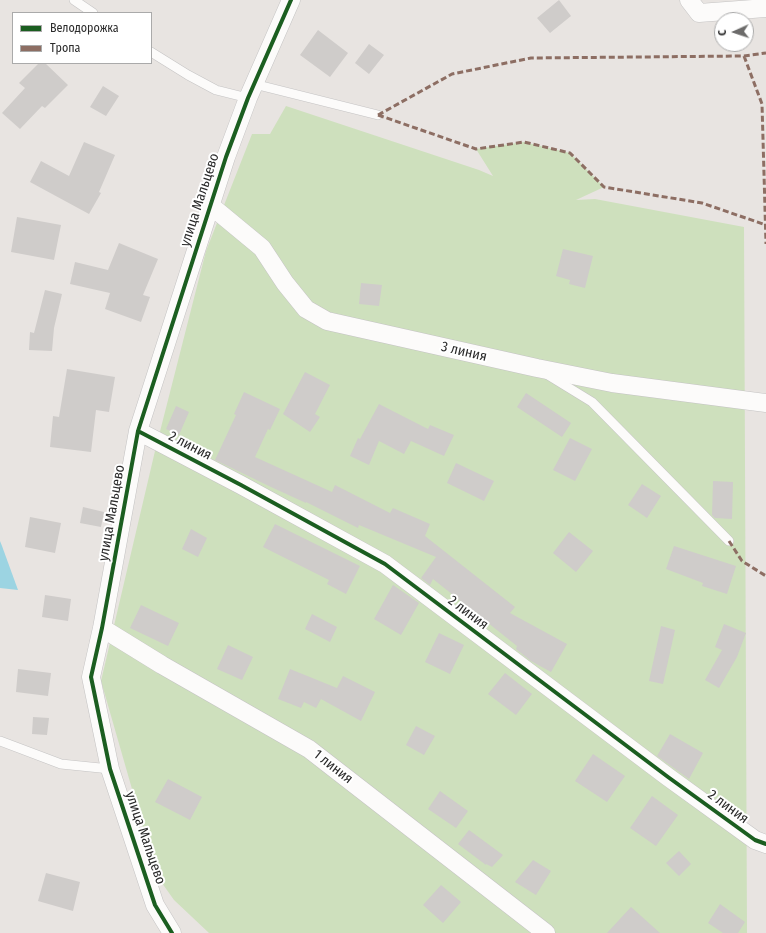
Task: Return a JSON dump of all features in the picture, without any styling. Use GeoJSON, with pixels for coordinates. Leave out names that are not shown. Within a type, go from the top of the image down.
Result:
{"type":"FeatureCollection","features":[{"type":"Feature","properties":{"kind":"street","name":"улица Мальцево"},"geometry":{"type":"LineString","coordinates":[[172,933],[155,905],[110,769],[91,677],[102,628],[138,431],[226,157],[251,91],[291,0]]}},
{"type":"Feature","properties":{"kind":"street"},"geometry":{"type":"LineString","coordinates":[[689,0],[699,13],[766,8]]}},
{"type":"Feature","properties":{"kind":"street","name":"3 линия"},"geometry":{"type":"LineString","coordinates":[[210,205],[262,248],[285,283],[306,309],[327,321],[537,368],[612,383],[766,403]]}},
{"type":"Feature","properties":{"kind":"street","name":"2 линия"},"geometry":{"type":"LineString","coordinates":[[138,431],[241,485],[385,564],[668,777],[755,840],[766,844]]}},
{"type":"Feature","properties":{"kind":"street","name":"1 линия"},"geometry":{"type":"LineString","coordinates":[[102,628],[162,665],[309,749],[546,933]]}},
{"type":"Feature","properties":{"kind":"lane"},"geometry":{"type":"LineString","coordinates":[[74,0],[92,12]]}},
{"type":"Feature","properties":{"kind":"lane"},"geometry":{"type":"LineString","coordinates":[[152,53],[216,90],[251,91],[378,115]]}},
{"type":"Feature","properties":{"kind":"lane"},"geometry":{"type":"LineString","coordinates":[[537,368],[592,402],[729,541]]}},
{"type":"Feature","properties":{"kind":"lane"},"geometry":{"type":"LineString","coordinates":[[0,741],[61,764],[110,769]]}},
{"type":"Feature","properties":{"kind":"green space"},"geometry":{"type":"Polygon","coordinates":[[[286,106],[493,176],[476,149],[524,142],[570,153],[604,187],[576,200],[595,199],[744,227],[747,933],[209,933],[174,900],[157,876],[101,681],[155,451],[206,251],[252,134],[270,134],[286,106]]]}},
{"type":"Feature","properties":{"kind":"water"},"geometry":{"type":"Polygon","coordinates":[[[0,541],[2,546],[18,590],[0,588],[0,541]]]}},
{"type":"Feature","properties":{"kind":"building"},"geometry":{"type":"Polygon","coordinates":[[[559,0],[571,16],[550,33],[537,18],[559,0]]]}},
{"type":"Feature","properties":{"kind":"building"},"geometry":{"type":"Polygon","coordinates":[[[318,30],[348,53],[330,77],[300,55],[318,30]]]}},
{"type":"Feature","properties":{"kind":"building"},"geometry":{"type":"Polygon","coordinates":[[[369,44],[384,55],[369,74],[355,63],[369,44]]]}},
{"type":"Feature","properties":{"kind":"building"},"geometry":{"type":"Polygon","coordinates":[[[38,64],[46,64],[68,85],[45,108],[42,106],[20,129],[2,113],[25,88],[19,83],[38,64]]]}},
{"type":"Feature","properties":{"kind":"building"},"geometry":{"type":"Polygon","coordinates":[[[103,86],[119,96],[106,116],[90,107],[103,86]]]}},
{"type":"Feature","properties":{"kind":"building"},"geometry":{"type":"Polygon","coordinates":[[[84,142],[115,155],[99,192],[101,193],[89,214],[30,182],[41,161],[69,176],[84,142]]]}},
{"type":"Feature","properties":{"kind":"building"},"geometry":{"type":"Polygon","coordinates":[[[17,217],[61,225],[54,260],[11,252],[17,217]]]}},
{"type":"Feature","properties":{"kind":"building"},"geometry":{"type":"Polygon","coordinates":[[[119,243],[158,259],[143,295],[150,297],[141,322],[105,309],[110,293],[70,284],[75,262],[108,270],[119,243]]]}},
{"type":"Feature","properties":{"kind":"building"},"geometry":{"type":"Polygon","coordinates":[[[563,249],[593,256],[585,288],[569,284],[570,280],[556,276],[563,249]]]}},
{"type":"Feature","properties":{"kind":"building"},"geometry":{"type":"Polygon","coordinates":[[[361,283],[382,285],[379,306],[359,304],[361,283]]]}},
{"type":"Feature","properties":{"kind":"building"},"geometry":{"type":"Polygon","coordinates":[[[45,290],[62,294],[54,328],[52,351],[29,350],[30,332],[34,333],[45,290]]]}},
{"type":"Feature","properties":{"kind":"building"},"geometry":{"type":"Polygon","coordinates":[[[67,369],[115,377],[109,412],[96,410],[91,452],[50,447],[53,416],[59,417],[67,369]]]}},
{"type":"Feature","properties":{"kind":"building"},"geometry":{"type":"Polygon","coordinates":[[[305,372],[330,385],[315,414],[320,417],[310,432],[283,414],[305,372]]]}},
{"type":"Feature","properties":{"kind":"building"},"geometry":{"type":"Polygon","coordinates":[[[244,392],[280,409],[270,430],[268,429],[255,457],[332,492],[335,485],[390,513],[393,508],[430,524],[425,536],[515,607],[510,613],[567,644],[551,672],[531,661],[516,649],[517,646],[433,579],[430,585],[421,578],[436,557],[359,525],[358,528],[215,460],[236,415],[234,414],[244,392]]]}},
{"type":"Feature","properties":{"kind":"building"},"geometry":{"type":"Polygon","coordinates":[[[526,393],[571,423],[562,437],[517,407],[526,393]]]}},
{"type":"Feature","properties":{"kind":"building"},"geometry":{"type":"Polygon","coordinates":[[[379,404],[428,429],[430,425],[454,435],[444,456],[411,441],[404,454],[379,441],[369,465],[350,456],[358,438],[360,439],[379,404]]]}},
{"type":"Feature","properties":{"kind":"building"},"geometry":{"type":"Polygon","coordinates":[[[176,406],[189,412],[179,435],[166,429],[176,406]]]}},
{"type":"Feature","properties":{"kind":"building"},"geometry":{"type":"Polygon","coordinates":[[[570,438],[592,449],[575,481],[553,470],[570,438]]]}},
{"type":"Feature","properties":{"kind":"building"},"geometry":{"type":"Polygon","coordinates":[[[456,463],[494,481],[484,501],[447,483],[456,463]]]}},
{"type":"Feature","properties":{"kind":"building"},"geometry":{"type":"Polygon","coordinates":[[[713,481],[733,482],[732,519],[715,518],[712,515],[713,481]]]}},
{"type":"Feature","properties":{"kind":"building"},"geometry":{"type":"Polygon","coordinates":[[[642,484],[661,496],[647,518],[628,505],[642,484]]]}},
{"type":"Feature","properties":{"kind":"building"},"geometry":{"type":"Polygon","coordinates":[[[83,507],[104,512],[101,527],[80,523],[83,507]]]}},
{"type":"Feature","properties":{"kind":"building"},"geometry":{"type":"Polygon","coordinates":[[[30,517],[61,523],[55,553],[25,547],[30,517]]]}},
{"type":"Feature","properties":{"kind":"building"},"geometry":{"type":"Polygon","coordinates":[[[275,524],[360,566],[346,594],[327,584],[329,580],[263,547],[275,524]]]}},
{"type":"Feature","properties":{"kind":"building"},"geometry":{"type":"Polygon","coordinates":[[[191,529],[207,538],[198,557],[182,549],[191,529]]]}},
{"type":"Feature","properties":{"kind":"building"},"geometry":{"type":"Polygon","coordinates":[[[569,532],[593,551],[576,572],[553,553],[569,532]]]}},
{"type":"Feature","properties":{"kind":"building"},"geometry":{"type":"Polygon","coordinates":[[[674,546],[736,566],[727,594],[702,586],[703,583],[666,569],[674,546]]]}},
{"type":"Feature","properties":{"kind":"building"},"geometry":{"type":"Polygon","coordinates":[[[393,585],[419,603],[401,635],[374,619],[393,585]]]}},
{"type":"Feature","properties":{"kind":"building"},"geometry":{"type":"Polygon","coordinates":[[[45,595],[71,599],[68,621],[42,617],[45,595]]]}},
{"type":"Feature","properties":{"kind":"building"},"geometry":{"type":"Polygon","coordinates":[[[141,605],[179,623],[168,646],[130,628],[141,605]]]}},
{"type":"Feature","properties":{"kind":"building"},"geometry":{"type":"Polygon","coordinates":[[[312,614],[337,627],[330,642],[305,629],[312,614]]]}},
{"type":"Feature","properties":{"kind":"building"},"geometry":{"type":"Polygon","coordinates":[[[724,624],[746,633],[737,657],[719,688],[705,680],[722,650],[715,647],[724,624]]]}},
{"type":"Feature","properties":{"kind":"building"},"geometry":{"type":"Polygon","coordinates":[[[661,626],[675,630],[663,684],[649,681],[661,626]]]}},
{"type":"Feature","properties":{"kind":"building"},"geometry":{"type":"Polygon","coordinates":[[[439,633],[464,645],[450,674],[425,662],[439,633]]]}},
{"type":"Feature","properties":{"kind":"building"},"geometry":{"type":"Polygon","coordinates":[[[228,645],[253,657],[242,680],[217,669],[228,645]]]}},
{"type":"Feature","properties":{"kind":"building"},"geometry":{"type":"Polygon","coordinates":[[[18,669],[51,673],[48,696],[16,692],[18,669]]]}},
{"type":"Feature","properties":{"kind":"building"},"geometry":{"type":"Polygon","coordinates":[[[290,669],[337,688],[343,676],[375,692],[361,721],[321,699],[316,708],[304,702],[301,708],[278,699],[290,669]]]}},
{"type":"Feature","properties":{"kind":"building"},"geometry":{"type":"Polygon","coordinates":[[[505,673],[532,694],[516,715],[488,694],[505,673]]]}},
{"type":"Feature","properties":{"kind":"building"},"geometry":{"type":"Polygon","coordinates":[[[33,717],[49,718],[47,735],[32,734],[33,717]]]}},
{"type":"Feature","properties":{"kind":"building"},"geometry":{"type":"Polygon","coordinates":[[[416,726],[435,736],[424,755],[406,745],[416,726]]]}},
{"type":"Feature","properties":{"kind":"building"},"geometry":{"type":"Polygon","coordinates":[[[670,734],[703,753],[689,779],[657,756],[670,734]]]}},
{"type":"Feature","properties":{"kind":"building"},"geometry":{"type":"Polygon","coordinates":[[[593,754],[625,776],[607,802],[575,781],[593,754]]]}},
{"type":"Feature","properties":{"kind":"building"},"geometry":{"type":"Polygon","coordinates":[[[168,779],[202,797],[190,820],[155,802],[168,779]]]}},
{"type":"Feature","properties":{"kind":"building"},"geometry":{"type":"Polygon","coordinates":[[[440,791],[468,811],[456,828],[428,809],[440,791]]]}},
{"type":"Feature","properties":{"kind":"building"},"geometry":{"type":"Polygon","coordinates":[[[652,796],[678,815],[656,846],[630,828],[652,796]]]}},
{"type":"Feature","properties":{"kind":"building"},"geometry":{"type":"Polygon","coordinates":[[[469,830],[503,855],[492,867],[486,865],[458,844],[469,830]]]}},
{"type":"Feature","properties":{"kind":"building"},"geometry":{"type":"Polygon","coordinates":[[[679,851],[691,864],[679,876],[666,863],[679,851]]]}},
{"type":"Feature","properties":{"kind":"building"},"geometry":{"type":"Polygon","coordinates":[[[533,860],[551,871],[536,895],[515,882],[533,860]]]}},
{"type":"Feature","properties":{"kind":"building"},"geometry":{"type":"Polygon","coordinates":[[[46,873],[80,882],[73,911],[38,901],[46,873]]]}},
{"type":"Feature","properties":{"kind":"building"},"geometry":{"type":"Polygon","coordinates":[[[441,885],[461,902],[443,923],[423,905],[441,885]]]}},
{"type":"Feature","properties":{"kind":"building"},"geometry":{"type":"Polygon","coordinates":[[[720,904],[745,922],[738,933],[723,933],[708,923],[720,904]]]}},
{"type":"Feature","properties":{"kind":"building"},"geometry":{"type":"Polygon","coordinates":[[[631,907],[660,933],[607,933],[631,907]]]}},
{"type":"Feature","properties":{"kind":"marked path"},"geometry":{"type":"LineString","coordinates":[[378,115],[452,74],[531,58],[744,56],[766,53]]}},
{"type":"Feature","properties":{"kind":"marked path"},"geometry":{"type":"LineString","coordinates":[[744,56],[762,104],[766,244]]}},
{"type":"Feature","properties":{"kind":"marked path"},"geometry":{"type":"LineString","coordinates":[[378,115],[476,149],[524,142],[570,153],[604,187],[702,203],[766,225]]}},
{"type":"Feature","properties":{"kind":"marked path"},"geometry":{"type":"LineString","coordinates":[[729,541],[742,561],[766,576]]}},
{"type":"Feature","properties":{"kind":"cycle path"},"geometry":{"type":"LineString","coordinates":[[172,933],[155,905],[110,769],[91,677],[102,628],[138,431],[226,157],[248,98],[291,0]]}},
{"type":"Feature","properties":{"kind":"cycle path"},"geometry":{"type":"LineString","coordinates":[[138,431],[241,485],[385,564],[668,777],[755,840],[766,844]]}}]}
